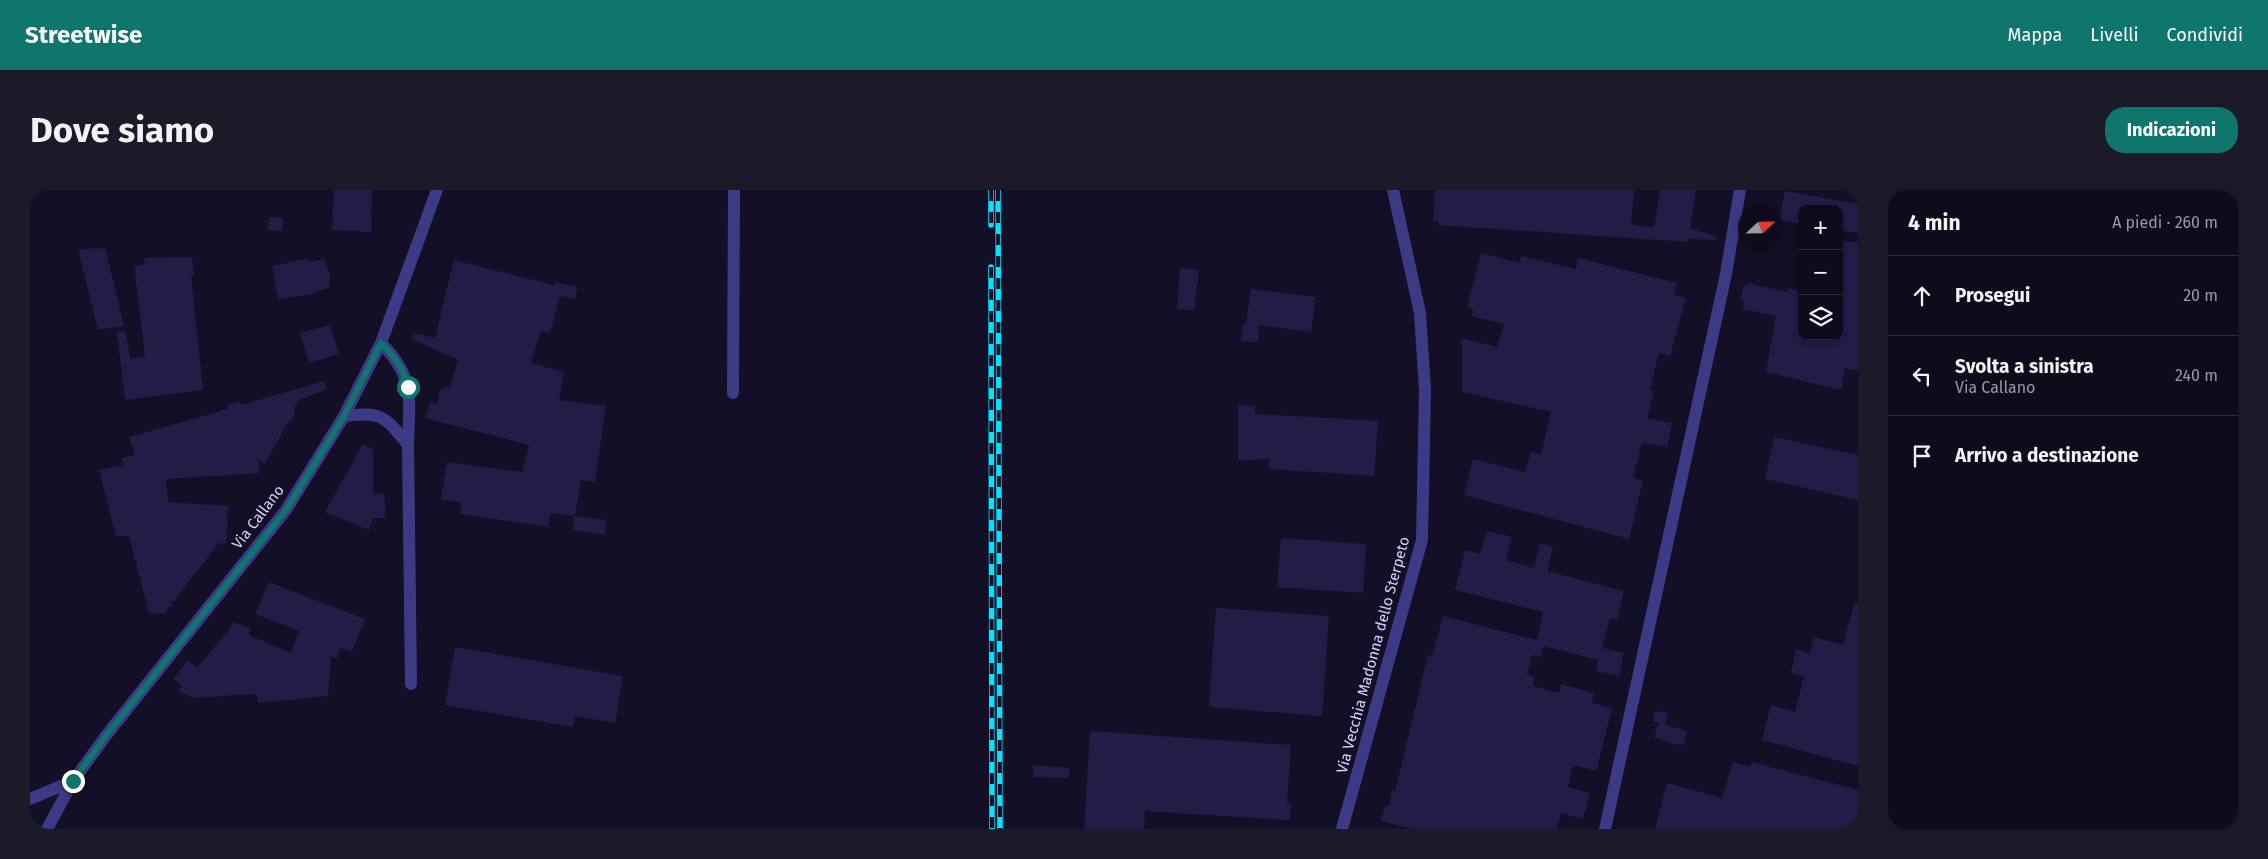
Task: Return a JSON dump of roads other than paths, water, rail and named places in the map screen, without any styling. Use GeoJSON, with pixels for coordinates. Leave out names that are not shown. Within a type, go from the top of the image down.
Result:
{"type":"FeatureCollection","features":[{"type":"Feature","properties":{"kind":"street","name":"Via Callano"},"geometry":{"type":"LineString","coordinates":[[47,829],[73,781],[108,733],[286,510],[344,416],[381,343],[437,190]]}},
{"type":"Feature","properties":{"kind":"street"},"geometry":{"type":"LineString","coordinates":[[732,393],[734,190]]}},
{"type":"Feature","properties":{"kind":"street","name":"Via Vecchia Madonna dello Sterpeto"},"geometry":{"type":"LineString","coordinates":[[1342,829],[1422,540],[1425,390],[1420,313],[1393,190]]}},
{"type":"Feature","properties":{"kind":"street"},"geometry":{"type":"LineString","coordinates":[[1605,829],[1726,274],[1740,190]]}},
{"type":"Feature","properties":{"kind":"street"},"geometry":{"type":"LineString","coordinates":[[381,343],[400,364],[408,387],[411,684]]}},
{"type":"Feature","properties":{"kind":"street"},"geometry":{"type":"LineString","coordinates":[[344,416],[365,413],[380,415],[389,422],[408,446]]}},
{"type":"Feature","properties":{"kind":"street"},"geometry":{"type":"LineString","coordinates":[[30,799],[73,781]]}},
{"type":"Feature","properties":{"kind":"railway"},"geometry":{"type":"LineString","coordinates":[[991,190],[991,225]]}},
{"type":"Feature","properties":{"kind":"railway"},"geometry":{"type":"LineString","coordinates":[[998,190],[1000,829]]}},
{"type":"Feature","properties":{"kind":"railway"},"geometry":{"type":"LineString","coordinates":[[991,267],[992,829]]}}]}
